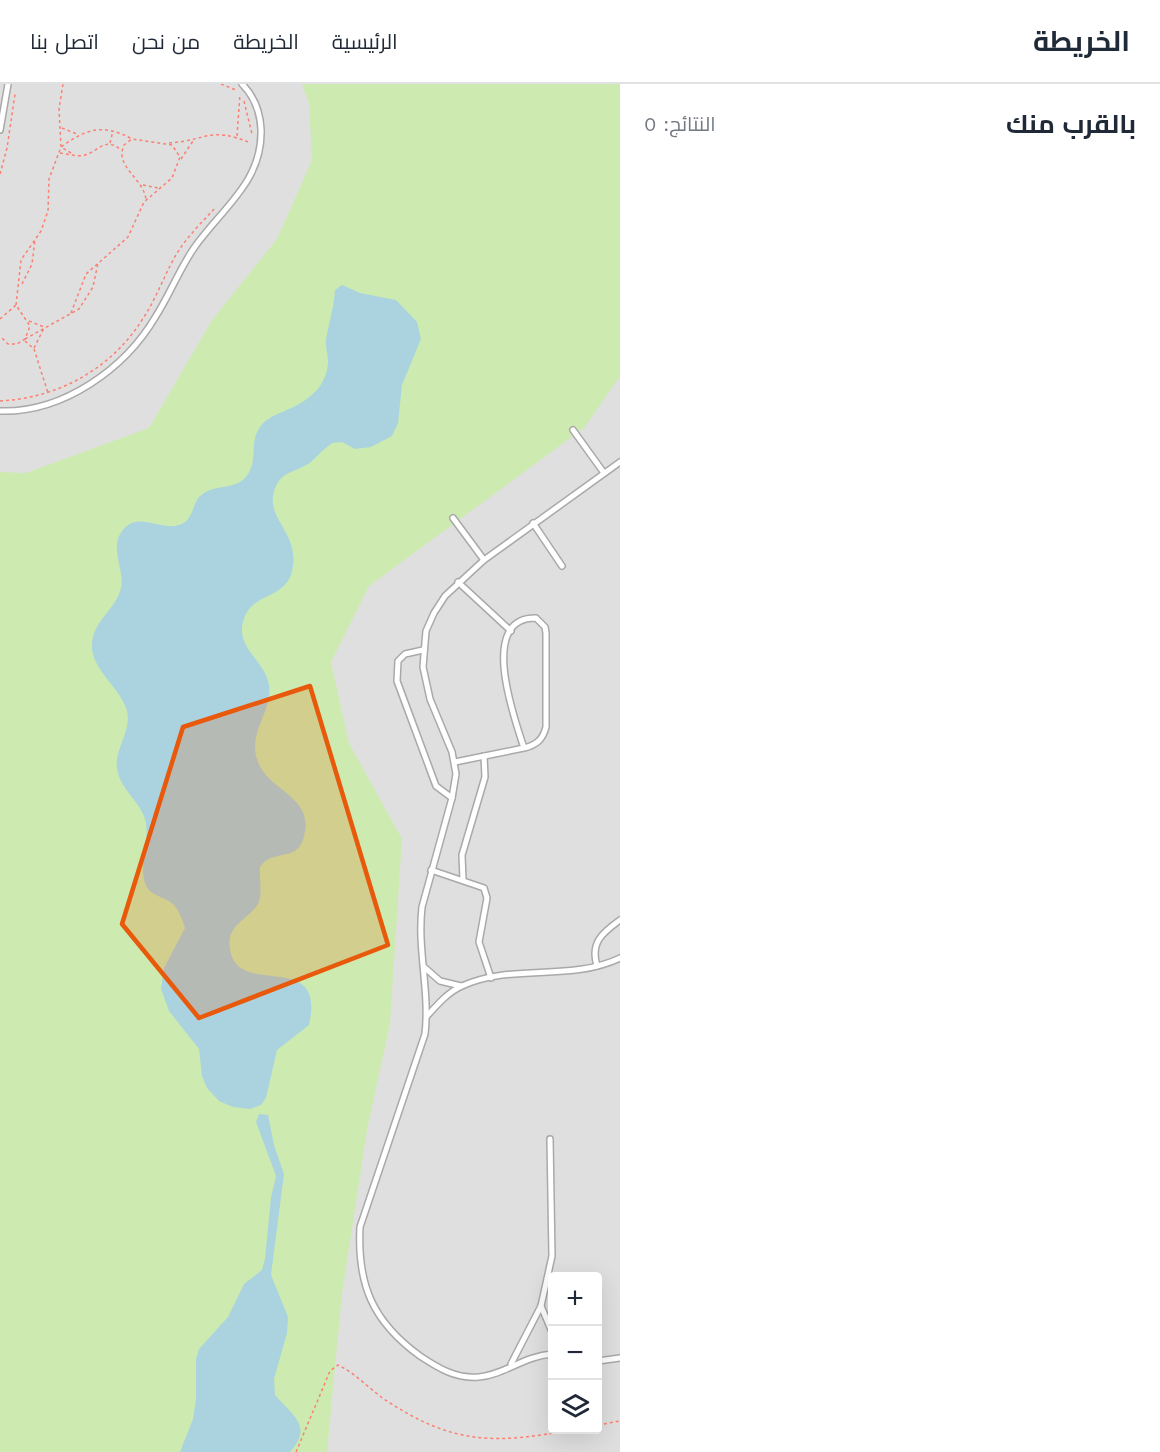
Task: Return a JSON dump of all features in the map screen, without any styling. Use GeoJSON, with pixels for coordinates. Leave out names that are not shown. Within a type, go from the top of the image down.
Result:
{"type":"FeatureCollection","features":[{"type":"Feature","properties":{"kind":"lane"},"geometry":{"type":"LineString","coordinates":[[0,130],[8,84]]}},
{"type":"Feature","properties":{"kind":"lane"},"geometry":{"type":"LineString","coordinates":[[0,411],[42,406],[90,383],[122,360],[144,334],[193,250],[241,194],[254,170],[260,144],[260,122],[254,100],[242,84]]}},
{"type":"Feature","properties":{"kind":"lane"},"geometry":{"type":"LineString","coordinates":[[573,430],[604,473]]}},
{"type":"Feature","properties":{"kind":"lane"},"geometry":{"type":"LineString","coordinates":[[548,1355],[511,1364],[494,1373],[479,1377],[462,1376],[437,1367],[398,1340],[382,1321],[370,1299],[362,1276],[359,1251],[360,1227],[418,1060],[427,1016],[420,927],[431,870],[452,798],[455,762],[425,683],[423,651],[434,613],[459,582],[484,560],[620,462]]}},
{"type":"Feature","properties":{"kind":"lane"},"geometry":{"type":"LineString","coordinates":[[453,518],[484,560]]}},
{"type":"Feature","properties":{"kind":"lane"},"geometry":{"type":"LineString","coordinates":[[533,523],[562,566]]}},
{"type":"Feature","properties":{"kind":"lane"},"geometry":{"type":"LineString","coordinates":[[459,582],[512,631]]}},
{"type":"Feature","properties":{"kind":"lane"},"geometry":{"type":"LineString","coordinates":[[455,762],[524,748],[539,741],[546,727],[545,627],[542,621],[530,618],[512,631],[503,660],[504,677],[524,748]]}},
{"type":"Feature","properties":{"kind":"lane"},"geometry":{"type":"LineString","coordinates":[[423,651],[405,654],[398,661],[397,681],[436,786],[452,798]]}},
{"type":"Feature","properties":{"kind":"lane"},"geometry":{"type":"LineString","coordinates":[[463,880],[462,855],[485,777],[484,756]]}},
{"type":"Feature","properties":{"kind":"lane"},"geometry":{"type":"LineString","coordinates":[[431,870],[480,885],[487,892],[479,942],[491,978]]}},
{"type":"Feature","properties":{"kind":"lane"},"geometry":{"type":"LineString","coordinates":[[597,966],[594,957],[599,938],[620,920]]}},
{"type":"Feature","properties":{"kind":"lane"},"geometry":{"type":"LineString","coordinates":[[427,1016],[461,986],[529,972],[573,971],[620,958]]}},
{"type":"Feature","properties":{"kind":"lane"},"geometry":{"type":"LineString","coordinates":[[423,967],[440,981],[461,986]]}},
{"type":"Feature","properties":{"kind":"lane"},"geometry":{"type":"LineString","coordinates":[[511,1364],[541,1306],[552,1256],[550,1139]]}},
{"type":"Feature","properties":{"kind":"lane"},"geometry":{"type":"LineString","coordinates":[[541,1306],[549,1326]]}},
{"type":"Feature","properties":{"kind":"lane"},"geometry":{"type":"LineString","coordinates":[[602,1360],[620,1358]]}},
{"type":"Feature","properties":{"kind":"path"},"geometry":{"type":"LineString","coordinates":[[0,318],[16,305],[21,260],[45,221],[49,179],[61,147],[59,109],[63,84]]}},
{"type":"Feature","properties":{"kind":"path"},"geometry":{"type":"LineString","coordinates":[[61,147],[78,135],[94,130],[112,131],[132,139],[168,143],[194,140],[218,133],[237,137],[252,144],[251,122],[240,94],[233,88],[221,84]]}},
{"type":"Feature","properties":{"kind":"path"},"geometry":{"type":"LineString","coordinates":[[0,174],[7,148],[16,91]]}},
{"type":"Feature","properties":{"kind":"path"},"geometry":{"type":"LineString","coordinates":[[237,137],[240,94]]}},
{"type":"Feature","properties":{"kind":"path"},"geometry":{"type":"LineString","coordinates":[[61,128],[78,135]]}},
{"type":"Feature","properties":{"kind":"path"},"geometry":{"type":"LineString","coordinates":[[109,144],[112,131]]}},
{"type":"Feature","properties":{"kind":"path"},"geometry":{"type":"LineString","coordinates":[[132,139],[126,142],[121,151],[125,166],[143,185],[146,200]]}},
{"type":"Feature","properties":{"kind":"path"},"geometry":{"type":"LineString","coordinates":[[71,314],[82,281],[99,261],[128,237],[146,200],[171,178],[194,140]]}},
{"type":"Feature","properties":{"kind":"path"},"geometry":{"type":"LineString","coordinates":[[168,143],[176,148],[179,162]]}},
{"type":"Feature","properties":{"kind":"path"},"geometry":{"type":"LineString","coordinates":[[60,153],[85,155],[99,145],[109,144],[121,151]]}},
{"type":"Feature","properties":{"kind":"path"},"geometry":{"type":"LineString","coordinates":[[61,147],[71,153]]}},
{"type":"Feature","properties":{"kind":"path"},"geometry":{"type":"LineString","coordinates":[[143,185],[159,188]]}},
{"type":"Feature","properties":{"kind":"path"},"geometry":{"type":"LineString","coordinates":[[0,401],[23,400],[48,394],[83,377],[121,347],[143,319],[179,250],[218,205]]}},
{"type":"Feature","properties":{"kind":"path"},"geometry":{"type":"LineString","coordinates":[[20,285],[32,264],[35,239]]}},
{"type":"Feature","properties":{"kind":"path"},"geometry":{"type":"LineString","coordinates":[[0,338],[13,345],[79,309],[96,279],[99,261]]}},
{"type":"Feature","properties":{"kind":"path"},"geometry":{"type":"LineString","coordinates":[[16,305],[26,318],[29,331],[25,340]]}},
{"type":"Feature","properties":{"kind":"path"},"geometry":{"type":"LineString","coordinates":[[26,318],[45,327]]}},
{"type":"Feature","properties":{"kind":"path"},"geometry":{"type":"LineString","coordinates":[[34,349],[45,327]]}},
{"type":"Feature","properties":{"kind":"path"},"geometry":{"type":"LineString","coordinates":[[25,340],[34,349],[48,394]]}},
{"type":"Feature","properties":{"kind":"path"},"geometry":{"type":"LineString","coordinates":[[296,1452],[330,1371],[338,1365],[390,1403],[426,1422],[465,1437],[513,1439],[548,1434]]}},
{"type":"Feature","properties":{"kind":"path"},"geometry":{"type":"LineString","coordinates":[[602,1424],[620,1421]]}},
{"type":"Feature","properties":{"kind":"highlighted area"},"geometry":{"type":"Polygon","coordinates":[[[310,686],[388,945],[199,1018],[122,924],[183,727],[310,686]]]}},
{"type":"Feature","properties":{"kind":"shaded area"},"geometry":{"type":"Polygon","coordinates":[[[0,84],[620,84],[620,1452],[0,1452],[0,84]]]}},
{"type":"Feature","properties":{"kind":"green space"},"geometry":{"type":"Polygon","coordinates":[[[302,84],[620,84],[620,376],[584,428],[369,586],[331,662],[349,743],[402,839],[390,1024],[367,1130],[342,1294],[327,1452],[0,1452],[0,472],[26,473],[149,428],[212,320],[277,239],[312,160],[309,104],[302,84]]]}},
{"type":"Feature","properties":{"kind":"water"},"geometry":{"type":"Polygon","coordinates":[[[342,285],[360,293],[396,300],[417,322],[421,339],[402,385],[398,423],[392,436],[371,447],[355,449],[342,442],[332,443],[307,465],[283,477],[276,486],[273,497],[273,507],[293,553],[293,566],[290,577],[279,590],[250,608],[242,627],[246,644],[261,667],[269,685],[268,704],[256,740],[257,759],[269,778],[301,809],[305,819],[305,831],[302,842],[293,852],[273,857],[260,867],[261,891],[258,904],[234,929],[231,934],[230,949],[236,964],[248,971],[294,980],[305,987],[311,1001],[309,1025],[277,1050],[266,1098],[261,1105],[250,1109],[233,1107],[219,1101],[207,1088],[202,1076],[199,1049],[169,1011],[161,989],[164,968],[185,928],[175,906],[152,892],[145,883],[143,866],[146,824],[141,810],[122,782],[117,769],[118,754],[127,726],[127,711],[119,694],[96,662],[93,653],[93,636],[96,628],[115,602],[121,588],[117,545],[122,531],[136,522],[169,526],[185,522],[197,499],[204,493],[215,488],[233,485],[244,479],[251,468],[255,439],[263,423],[305,400],[323,382],[328,362],[326,339],[335,290],[342,285]]]}},
{"type":"Feature","properties":{"kind":"water"},"geometry":{"type":"Polygon","coordinates":[[[259,1114],[268,1115],[274,1145],[284,1174],[271,1275],[288,1317],[287,1333],[274,1379],[275,1395],[298,1421],[300,1435],[290,1452],[180,1452],[193,1419],[196,1399],[196,1359],[199,1349],[228,1317],[244,1284],[262,1270],[265,1259],[271,1197],[276,1176],[256,1122],[259,1114]]]}}]}
